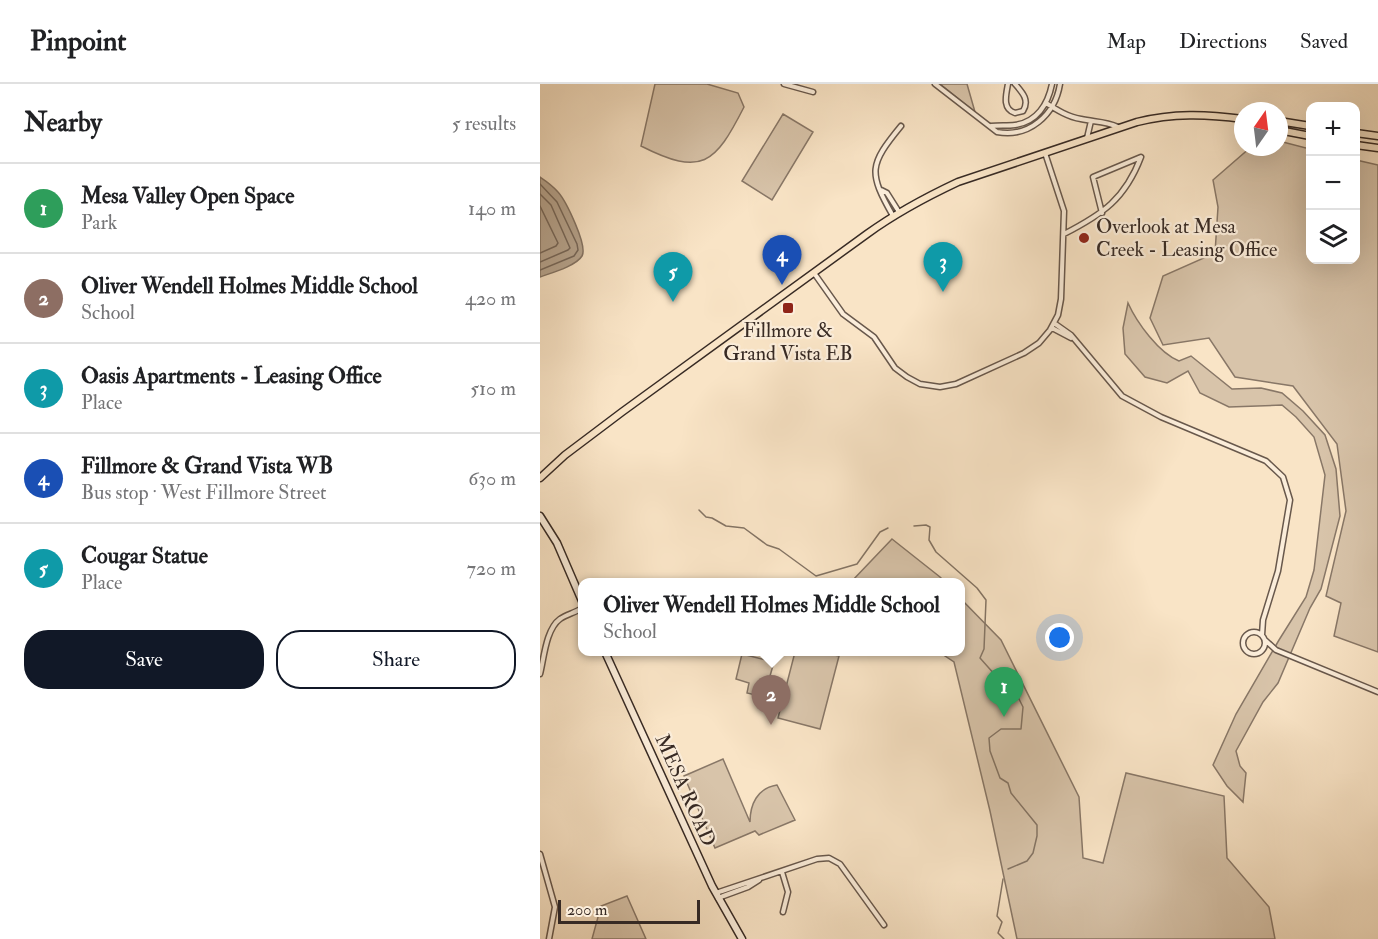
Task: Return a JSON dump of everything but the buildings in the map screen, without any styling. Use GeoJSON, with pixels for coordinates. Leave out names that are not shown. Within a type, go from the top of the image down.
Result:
{"type":"FeatureCollection","features":[{"type":"Feature","properties":{"kind":"main road"},"geometry":{"type":"LineString","coordinates":[[540,478],[559,460],[622,412],[896,214],[958,182],[1149,119],[1184,114],[1234,118]]}},
{"type":"Feature","properties":{"kind":"main road"},"geometry":{"type":"LineString","coordinates":[[1288,122],[1306,125]]}},
{"type":"Feature","properties":{"kind":"main road"},"geometry":{"type":"LineString","coordinates":[[1288,132],[1306,135]]}},
{"type":"Feature","properties":{"kind":"main road"},"geometry":{"type":"LineString","coordinates":[[1360,134],[1378,136]]}},
{"type":"Feature","properties":{"kind":"main road"},"geometry":{"type":"LineString","coordinates":[[1360,146],[1378,148]]}},
{"type":"Feature","properties":{"kind":"main road"},"geometry":{"type":"LineString","coordinates":[[540,516],[556,543],[578,592]]}},
{"type":"Feature","properties":{"kind":"main road","name":"MESA ROAD"},"geometry":{"type":"LineString","coordinates":[[607,656],[716,896],[742,939]]}},
{"type":"Feature","properties":{"kind":"street"},"geometry":{"type":"LineString","coordinates":[[784,84],[813,92]]}},
{"type":"Feature","properties":{"kind":"street"},"geometry":{"type":"LineString","coordinates":[[935,84],[1001,133],[1021,131],[1038,123],[1052,107],[1059,84]]}},
{"type":"Feature","properties":{"kind":"street"},"geometry":{"type":"LineString","coordinates":[[1008,84],[1006,106],[1015,113],[1023,111],[1026,103],[1023,94],[1015,84]]}},
{"type":"Feature","properties":{"kind":"street"},"geometry":{"type":"LineString","coordinates":[[990,126],[1025,123],[1040,113],[1053,84]]}},
{"type":"Feature","properties":{"kind":"street"},"geometry":{"type":"LineString","coordinates":[[1046,103],[1069,116],[1105,122],[1118,128]]}},
{"type":"Feature","properties":{"kind":"street"},"geometry":{"type":"LineString","coordinates":[[1087,138],[1091,121]]}},
{"type":"Feature","properties":{"kind":"street"},"geometry":{"type":"LineString","coordinates":[[896,214],[887,193],[881,190],[875,171],[880,152],[901,126]]}},
{"type":"Feature","properties":{"kind":"street"},"geometry":{"type":"LineString","coordinates":[[814,273],[843,314],[874,337],[895,368],[914,381],[927,386],[948,386],[966,380],[1031,349],[1045,337],[1053,326],[1061,299],[1063,205],[1045,152]]}},
{"type":"Feature","properties":{"kind":"street"},"geometry":{"type":"LineString","coordinates":[[1064,234],[1102,213],[1126,189],[1141,157],[1093,177],[1102,213]]}},
{"type":"Feature","properties":{"kind":"street"},"geometry":{"type":"LineString","coordinates":[[1053,326],[1071,335],[1122,396],[1161,417],[1266,461],[1283,477],[1290,500],[1278,571],[1263,620],[1262,635],[1276,650],[1378,692]]}},
{"type":"Feature","properties":{"kind":"street"},"geometry":{"type":"LineString","coordinates":[[540,674],[550,632],[561,618],[578,610]]}},
{"type":"Feature","properties":{"kind":"street"},"geometry":{"type":"LineString","coordinates":[[1263,620],[1254,632],[1245,637],[1244,646],[1251,653],[1276,650]]}},
{"type":"Feature","properties":{"kind":"street"},"geometry":{"type":"LineString","coordinates":[[1254,632],[1262,635]]}},
{"type":"Feature","properties":{"kind":"street"},"geometry":{"type":"LineString","coordinates":[[1261,651],[1265,640]]}},
{"type":"Feature","properties":{"kind":"street"},"geometry":{"type":"LineString","coordinates":[[540,854],[555,907],[549,939]]}},
{"type":"Feature","properties":{"kind":"street"},"geometry":{"type":"LineString","coordinates":[[716,896],[753,880],[759,880],[821,858],[833,860],[840,864],[884,925]]}},
{"type":"Feature","properties":{"kind":"street"},"geometry":{"type":"LineString","coordinates":[[782,872],[788,892],[783,912]]}},
{"type":"Feature","properties":{"kind":"shaded area"},"geometry":{"type":"Polygon","coordinates":[[[655,84],[707,84],[738,93],[744,107],[715,153],[704,160],[679,161],[641,146],[655,84]]]}},
{"type":"Feature","properties":{"kind":"shaded area"},"geometry":{"type":"Polygon","coordinates":[[[940,84],[967,84],[975,112],[940,84]]]}},
{"type":"Feature","properties":{"kind":"shaded area"},"geometry":{"type":"Polygon","coordinates":[[[783,114],[813,132],[772,200],[742,181],[783,114]]]}},
{"type":"Feature","properties":{"kind":"shaded area"},"geometry":{"type":"Polygon","coordinates":[[[1288,143],[1306,148],[1306,264],[1360,264],[1360,161],[1378,165],[1378,652],[1334,636],[1341,603],[1326,596],[1346,511],[1337,444],[1293,386],[1235,377],[1209,338],[1163,345],[1150,318],[1163,276],[1215,253],[1218,207],[1213,180],[1241,156],[1288,156],[1288,143]]]}},
{"type":"Feature","properties":{"kind":"shaded area"},"geometry":{"type":"Polygon","coordinates":[[[1128,303],[1149,336],[1171,357],[1179,361],[1191,356],[1232,389],[1261,388],[1282,393],[1325,435],[1336,469],[1340,516],[1321,589],[1310,608],[1278,683],[1263,702],[1236,751],[1240,766],[1246,773],[1243,802],[1227,786],[1213,765],[1236,714],[1306,597],[1314,570],[1325,475],[1314,437],[1282,405],[1229,407],[1200,393],[1188,371],[1167,383],[1145,377],[1125,354],[1123,328],[1128,303]]]}},
{"type":"Feature","properties":{"kind":"shaded area"},"geometry":{"type":"Polygon","coordinates":[[[892,539],[941,578],[855,578],[892,539]]]}},
{"type":"Feature","properties":{"kind":"shaded area"},"geometry":{"type":"Polygon","coordinates":[[[965,603],[1001,640],[1079,797],[1083,858],[1103,863],[1126,773],[1224,796],[1227,858],[1269,907],[1275,939],[1017,939],[990,811],[954,662],[945,656],[965,656],[965,603]]]}},
{"type":"Feature","properties":{"kind":"shaded area"},"geometry":{"type":"Polygon","coordinates":[[[742,656],[774,662],[764,697],[747,693],[749,683],[736,679],[742,656]]]}},
{"type":"Feature","properties":{"kind":"shaded area"},"geometry":{"type":"Polygon","coordinates":[[[794,656],[839,656],[820,729],[778,718],[794,656]]]}},
{"type":"Feature","properties":{"kind":"shaded area"},"geometry":{"type":"Polygon","coordinates":[[[723,759],[750,822],[751,809],[756,798],[764,790],[777,785],[795,820],[759,835],[755,831],[715,848],[684,776],[723,759]]]}},
{"type":"Feature","properties":{"kind":"shaded area"},"geometry":{"type":"Polygon","coordinates":[[[627,896],[646,939],[592,939],[601,906],[627,896]]]}},
{"type":"Feature","properties":{"kind":"water"},"geometry":{"type":"Polygon","coordinates":[[[540,177],[562,197],[579,234],[583,251],[579,260],[563,269],[540,277],[540,177]]]}},
{"type":"Feature","properties":{"kind":"waterway"},"geometry":{"type":"LineString","coordinates":[[699,510],[706,517],[726,526],[744,528],[767,545],[779,549],[816,576],[857,564],[880,532],[888,528]]}},
{"type":"Feature","properties":{"kind":"waterway"},"geometry":{"type":"LineString","coordinates":[[914,526],[930,527],[929,540],[936,552],[977,588],[986,600],[984,649],[980,658],[996,676],[1010,685],[1023,707],[1021,729],[1001,729],[989,738],[990,751],[1000,778],[1008,783],[1011,793],[1037,825],[1033,853],[1027,861],[1008,869]]}},
{"type":"Feature","properties":{"kind":"waterway"},"geometry":{"type":"LineString","coordinates":[[1003,879],[997,916],[1002,922],[998,933],[1004,939]]}},
{"type":"Feature","properties":{"kind":"place","name":"Overlook at Mesa Creek - Leasing Office"},"geometry":{"type":"Point","coordinates":[1084,238]}},
{"type":"Feature","properties":{"kind":"place","name":"Fillmore & Grand Vista WB"},"geometry":{"type":"Point","coordinates":[782,285]}},
{"type":"Feature","properties":{"kind":"place","name":"Oasis Apartments - Leasing Office"},"geometry":{"type":"Point","coordinates":[943,292]}},
{"type":"Feature","properties":{"kind":"place","name":"Cougar Statue"},"geometry":{"type":"Point","coordinates":[673,302]}},
{"type":"Feature","properties":{"kind":"place","name":"Fillmore & Grand Vista EB"},"geometry":{"type":"Point","coordinates":[788,308]}},
{"type":"Feature","properties":{"kind":"place","name":"Mesa Valley Open Space"},"geometry":{"type":"Point","coordinates":[1004,717]}},
{"type":"Feature","properties":{"kind":"place","name":"Oliver Wendell Holmes Middle School"},"geometry":{"type":"Point","coordinates":[771,725]}}]}
